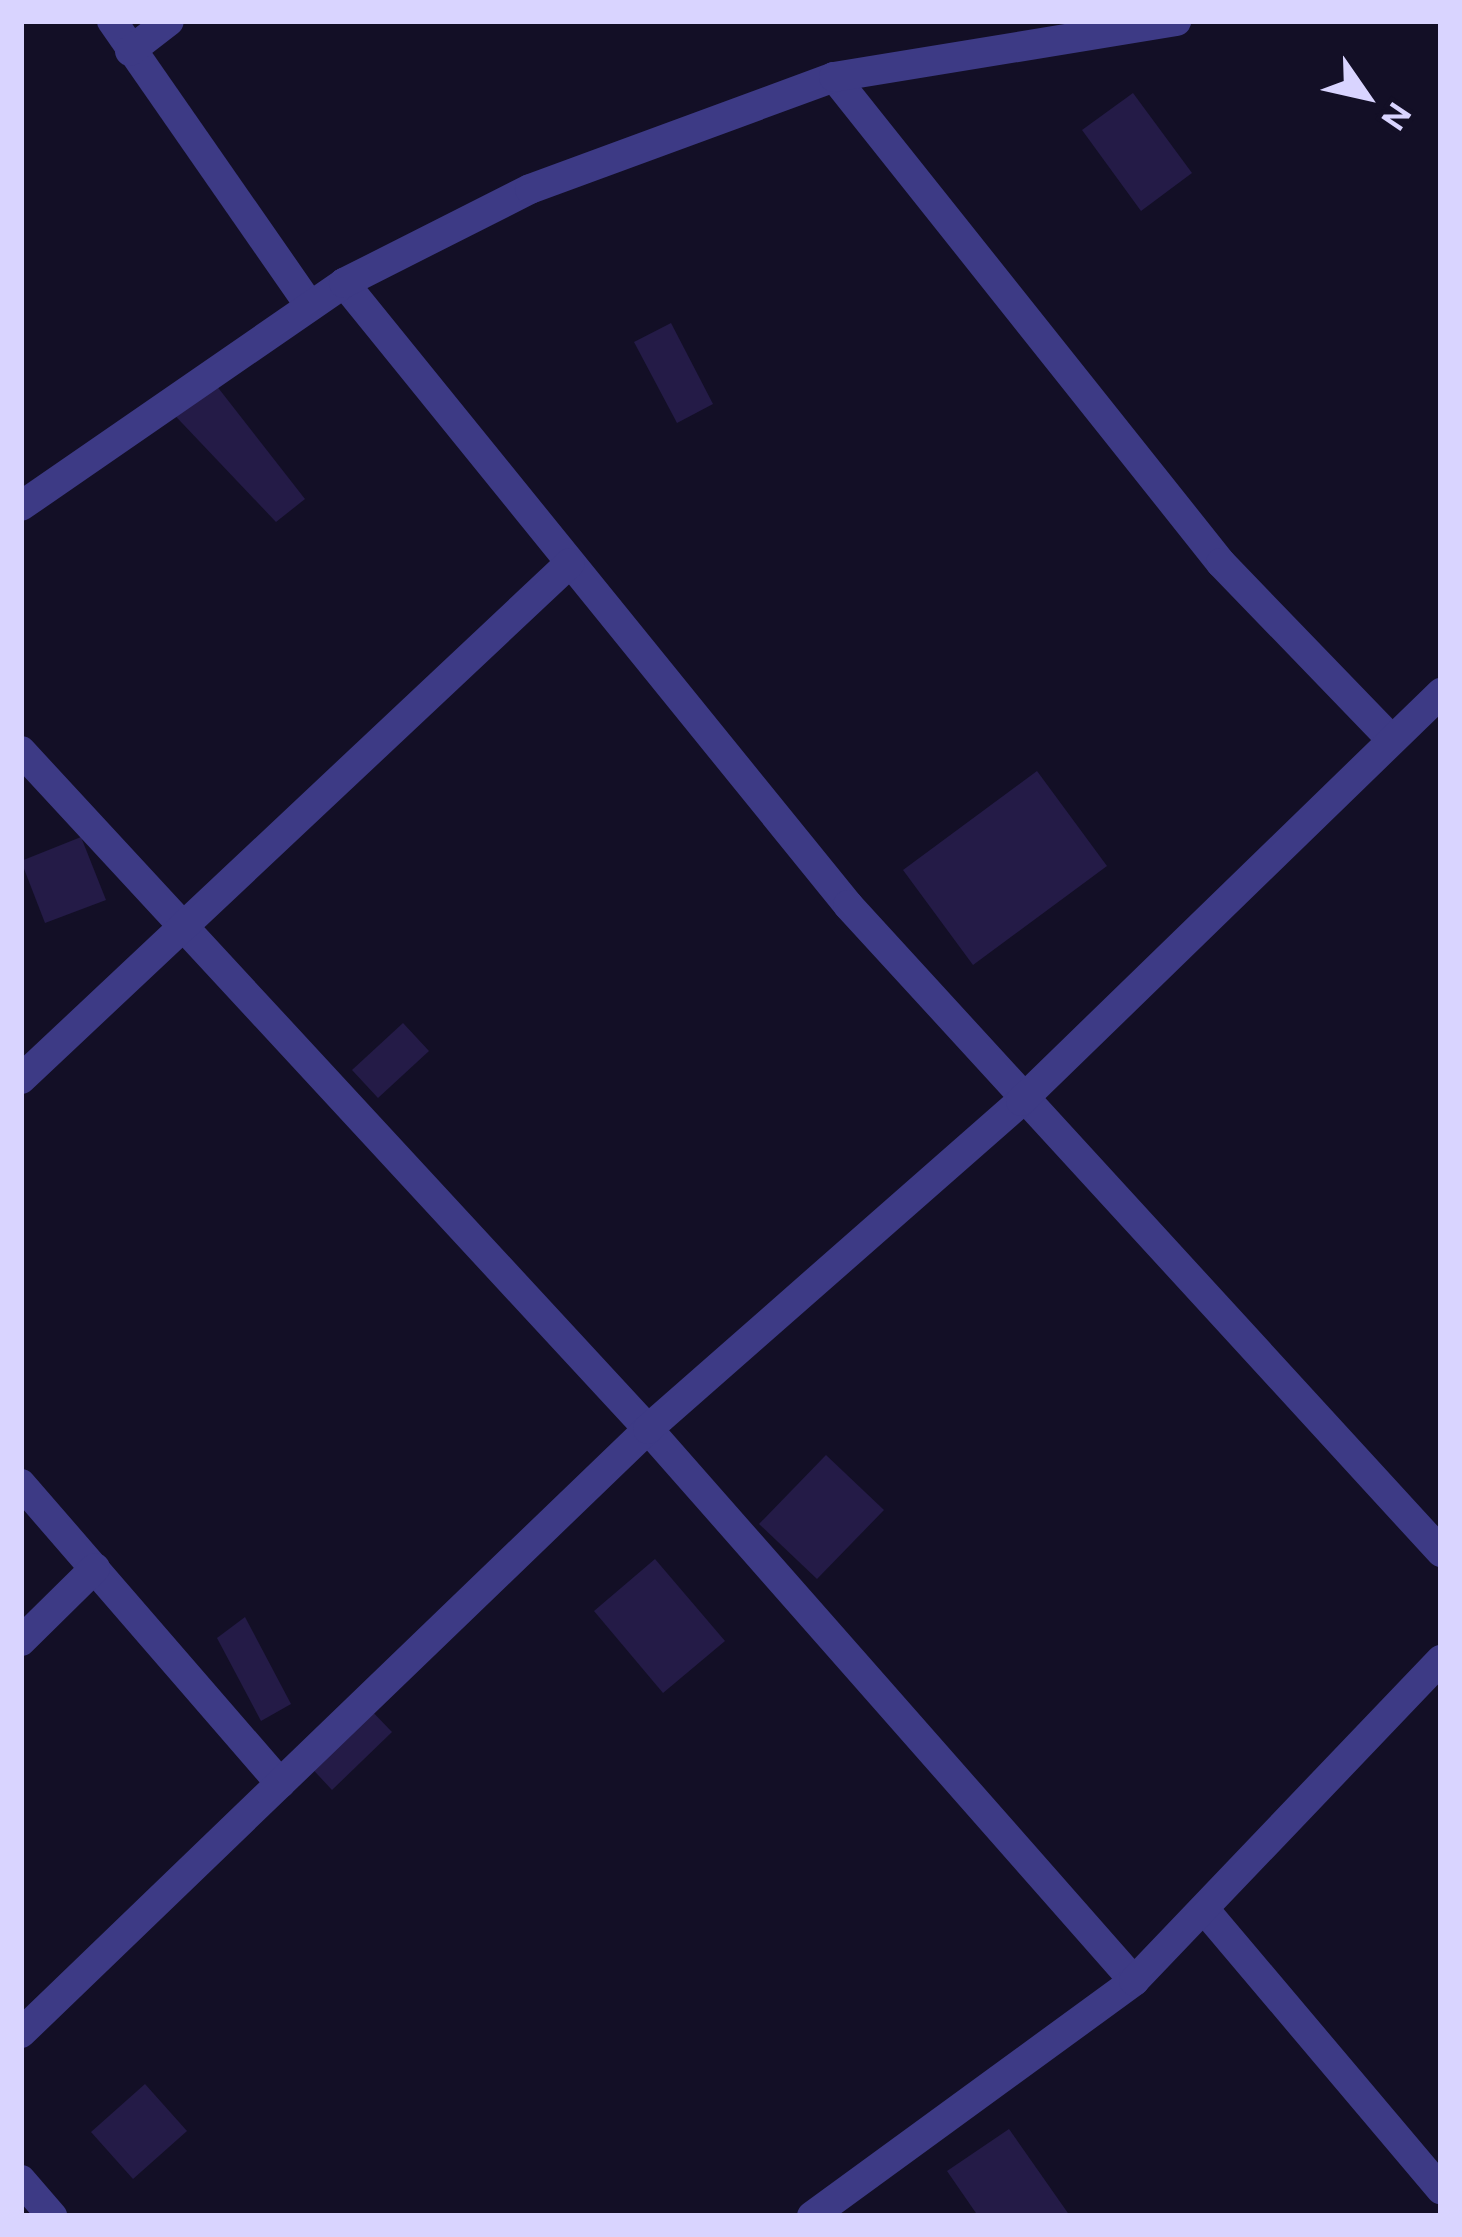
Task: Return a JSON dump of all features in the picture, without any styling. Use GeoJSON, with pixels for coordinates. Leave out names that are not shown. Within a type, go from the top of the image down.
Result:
{"type":"FeatureCollection","features":[{"type":"Feature","properties":{"kind":"street"},"geometry":{"type":"LineString","coordinates":[[112,21],[310,306]]}},
{"type":"Feature","properties":{"kind":"street"},"geometry":{"type":"LineString","coordinates":[[130,51],[169,21]]}},
{"type":"Feature","properties":{"kind":"street"},"geometry":{"type":"LineString","coordinates":[[21,506],[344,283],[530,189],[834,77],[1176,21]]}},
{"type":"Feature","properties":{"kind":"street"},"geometry":{"type":"LineString","coordinates":[[834,77],[1221,563],[1391,739]]}},
{"type":"Feature","properties":{"kind":"street"},"geometry":{"type":"LineString","coordinates":[[344,283],[570,563],[1021,1101],[1441,1552]]}},
{"type":"Feature","properties":{"kind":"street"},"geometry":{"type":"LineString","coordinates":[[21,1079],[184,931],[570,563]]}},
{"type":"Feature","properties":{"kind":"street"},"geometry":{"type":"LineString","coordinates":[[21,2033],[648,1429],[1021,1101],[1441,693]]}},
{"type":"Feature","properties":{"kind":"street"},"geometry":{"type":"LineString","coordinates":[[21,751],[648,1429],[1134,1981]]}},
{"type":"Feature","properties":{"kind":"street"},"geometry":{"type":"LineString","coordinates":[[21,1484],[280,1783]]}},
{"type":"Feature","properties":{"kind":"street"},"geometry":{"type":"LineString","coordinates":[[21,1641],[95,1568]]}},
{"type":"Feature","properties":{"kind":"street"},"geometry":{"type":"LineString","coordinates":[[812,2216],[1134,1981],[1441,1660]]}},
{"type":"Feature","properties":{"kind":"street"},"geometry":{"type":"LineString","coordinates":[[1204,1909],[1441,2188]]}},
{"type":"Feature","properties":{"kind":"street"},"geometry":{"type":"LineString","coordinates":[[21,2180],[52,2216]]}},
{"type":"Feature","properties":{"kind":"building"},"geometry":{"type":"Polygon","coordinates":[[[1133,93],[1192,173],[1141,211],[1082,130],[1133,93]]]}},
{"type":"Feature","properties":{"kind":"building"},"geometry":{"type":"Polygon","coordinates":[[[671,323],[713,404],[677,423],[634,342],[671,323]]]}},
{"type":"Feature","properties":{"kind":"building"},"geometry":{"type":"Polygon","coordinates":[[[205,371],[305,499],[276,522],[164,404],[205,371]]]}},
{"type":"Feature","properties":{"kind":"building"},"geometry":{"type":"Polygon","coordinates":[[[1037,771],[1107,866],[973,965],[903,870],[1037,771]]]}},
{"type":"Feature","properties":{"kind":"building"},"geometry":{"type":"Polygon","coordinates":[[[81,837],[106,900],[45,923],[21,861],[81,837]]]}},
{"type":"Feature","properties":{"kind":"building"},"geometry":{"type":"Polygon","coordinates":[[[403,1023],[429,1051],[378,1098],[352,1070],[403,1023]]]}},
{"type":"Feature","properties":{"kind":"building"},"geometry":{"type":"Polygon","coordinates":[[[826,1455],[884,1510],[817,1579],[759,1524],[826,1455]]]}},
{"type":"Feature","properties":{"kind":"building"},"geometry":{"type":"Polygon","coordinates":[[[655,1559],[725,1641],[663,1693],[594,1611],[655,1559]]]}},
{"type":"Feature","properties":{"kind":"building"},"geometry":{"type":"Polygon","coordinates":[[[245,1617],[291,1704],[261,1721],[217,1638],[245,1617]]]}},
{"type":"Feature","properties":{"kind":"building"},"geometry":{"type":"Polygon","coordinates":[[[366,1705],[392,1732],[332,1790],[306,1762],[366,1705]]]}},
{"type":"Feature","properties":{"kind":"building"},"geometry":{"type":"Polygon","coordinates":[[[145,2084],[187,2131],[133,2179],[91,2132],[145,2084]]]}},
{"type":"Feature","properties":{"kind":"building"},"geometry":{"type":"Polygon","coordinates":[[[1009,2129],[1070,2216],[978,2216],[947,2171],[1009,2129]]]}}]}
